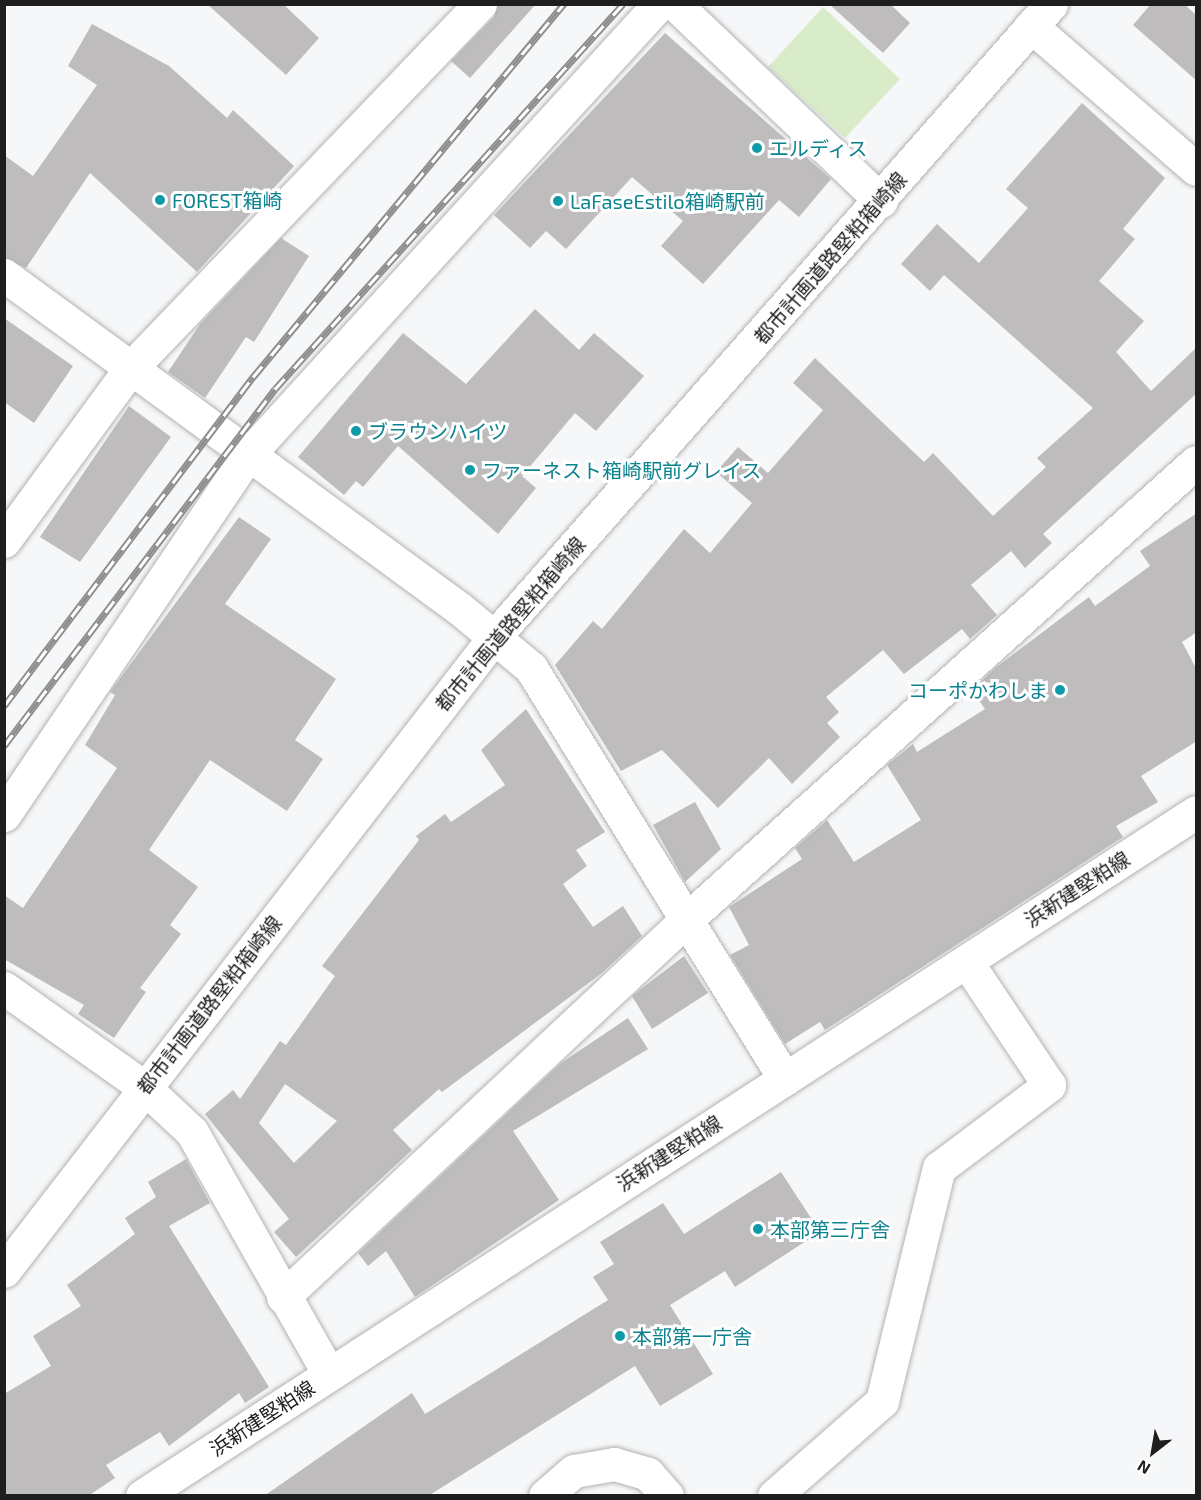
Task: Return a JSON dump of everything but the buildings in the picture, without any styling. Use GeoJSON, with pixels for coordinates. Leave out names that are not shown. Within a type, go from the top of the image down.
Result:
{"type":"FeatureCollection","features":[{"type":"Feature","properties":{"kind":"street"},"geometry":{"type":"LineString","coordinates":[[4,541],[129,369],[480,4]]}},
{"type":"Feature","properties":{"kind":"street"},"geometry":{"type":"LineString","coordinates":[[4,815],[248,455],[659,4]]}},
{"type":"Feature","properties":{"kind":"street"},"geometry":{"type":"LineString","coordinates":[[675,4],[881,201]]}},
{"type":"Feature","properties":{"kind":"street"},"geometry":{"type":"LineString","coordinates":[[1041,15],[1197,169]]}},
{"type":"Feature","properties":{"kind":"street","name":"都市計画道路堅粕箱崎線"},"geometry":{"type":"LineString","coordinates":[[4,1271],[495,636],[881,201],[1041,15]]}},
{"type":"Feature","properties":{"kind":"street"},"geometry":{"type":"LineString","coordinates":[[4,275],[495,636],[531,668],[785,1079]]}},
{"type":"Feature","properties":{"kind":"street"},"geometry":{"type":"LineString","coordinates":[[283,1297],[686,920],[1197,462]]}},
{"type":"Feature","properties":{"kind":"street","name":"浜新建堅粕線"},"geometry":{"type":"LineString","coordinates":[[142,1496],[1197,812]]}},
{"type":"Feature","properties":{"kind":"street"},"geometry":{"type":"LineString","coordinates":[[774,1496],[882,1401],[939,1168],[1049,1085],[966,961]]}},
{"type":"Feature","properties":{"kind":"street"},"geometry":{"type":"LineString","coordinates":[[4,988],[145,1088],[192,1132],[283,1297],[329,1374]]}},
{"type":"Feature","properties":{"kind":"street"},"geometry":{"type":"LineString","coordinates":[[545,1496],[574,1472],[614,1464],[648,1474],[668,1496]]}},
{"type":"Feature","properties":{"kind":"green space"},"geometry":{"type":"Polygon","coordinates":[[[823,7],[900,79],[845,138],[768,67],[823,7]]]}},
{"type":"Feature","properties":{"kind":"railway"},"geometry":{"type":"LineString","coordinates":[[4,706],[253,377],[564,4]]}},
{"type":"Feature","properties":{"kind":"railway"},"geometry":{"type":"LineString","coordinates":[[4,746],[275,389],[623,4]]}},
{"type":"Feature","properties":{"kind":"place","name":"エルディス"},"geometry":{"type":"Point","coordinates":[757,148]}},
{"type":"Feature","properties":{"kind":"place","name":"FOREST箱崎"},"geometry":{"type":"Point","coordinates":[160,200]}},
{"type":"Feature","properties":{"kind":"place","name":"LaFaseEstilo箱崎駅前"},"geometry":{"type":"Point","coordinates":[558,201]}},
{"type":"Feature","properties":{"kind":"place","name":"ブラウンハイツ"},"geometry":{"type":"Point","coordinates":[356,431]}},
{"type":"Feature","properties":{"kind":"place","name":"ファーネスト箱崎駅前グレイス"},"geometry":{"type":"Point","coordinates":[470,470]}},
{"type":"Feature","properties":{"kind":"place","name":"コーポかわしま"},"geometry":{"type":"Point","coordinates":[1060,690]}},
{"type":"Feature","properties":{"kind":"place","name":"本部第三庁舎"},"geometry":{"type":"Point","coordinates":[758,1229]}},
{"type":"Feature","properties":{"kind":"place","name":"本部第一庁舎"},"geometry":{"type":"Point","coordinates":[620,1336]}}]}
